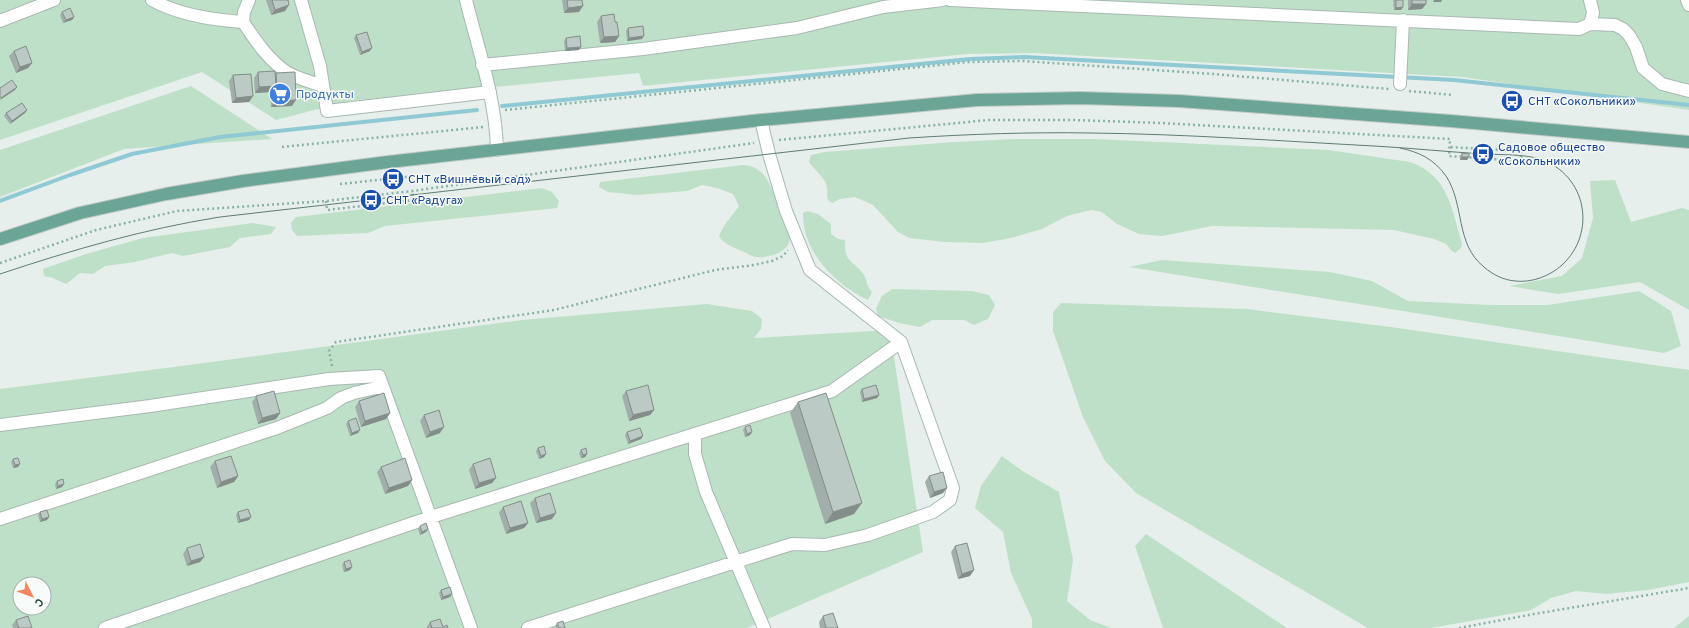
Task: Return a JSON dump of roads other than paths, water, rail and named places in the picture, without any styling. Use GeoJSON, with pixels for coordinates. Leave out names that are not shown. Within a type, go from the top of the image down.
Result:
{"type":"FeatureCollection","features":[{"type":"Feature","properties":{"kind":"main road"},"geometry":{"type":"LineString","coordinates":[[0,239],[80,212],[166,194],[243,181],[761,120],[977,100],[1080,98],[1187,101],[1451,121],[1689,142]]}},
{"type":"Feature","properties":{"kind":"street"},"geometry":{"type":"LineString","coordinates":[[0,21],[54,0]]}},
{"type":"Feature","properties":{"kind":"street"},"geometry":{"type":"LineString","coordinates":[[152,0],[166,8],[206,17],[243,22]]}},
{"type":"Feature","properties":{"kind":"street"},"geometry":{"type":"LineString","coordinates":[[249,0],[244,12],[243,22],[256,43],[277,64],[289,73],[323,86]]}},
{"type":"Feature","properties":{"kind":"street"},"geometry":{"type":"LineString","coordinates":[[300,0],[320,66],[328,111],[490,92]]}},
{"type":"Feature","properties":{"kind":"street"},"geometry":{"type":"LineString","coordinates":[[466,0],[490,92],[497,150]]}},
{"type":"Feature","properties":{"kind":"street"},"geometry":{"type":"LineString","coordinates":[[482,65],[642,49],[789,29],[883,7],[943,0]]}},
{"type":"Feature","properties":{"kind":"street"},"geometry":{"type":"LineString","coordinates":[[950,0],[1579,28],[1590,24],[1615,25],[1629,34],[1643,68],[1662,84],[1689,91]]}},
{"type":"Feature","properties":{"kind":"street"},"geometry":{"type":"LineString","coordinates":[[1590,0],[1593,13],[1590,24]]}},
{"type":"Feature","properties":{"kind":"street"},"geometry":{"type":"LineString","coordinates":[[1687,0],[1689,5]]}},
{"type":"Feature","properties":{"kind":"street"},"geometry":{"type":"LineString","coordinates":[[1399,88],[1403,20]]}},
{"type":"Feature","properties":{"kind":"street"},"geometry":{"type":"LineString","coordinates":[[528,628],[792,544],[825,545],[868,535],[932,512],[950,500],[953,488],[901,342],[810,270],[786,211],[761,120]]}},
{"type":"Feature","properties":{"kind":"street"},"geometry":{"type":"LineString","coordinates":[[105,628],[431,517],[832,391],[901,342]]}},
{"type":"Feature","properties":{"kind":"street"},"geometry":{"type":"LineString","coordinates":[[0,425],[150,406],[334,379],[379,376],[471,628]]}},
{"type":"Feature","properties":{"kind":"street"},"geometry":{"type":"LineString","coordinates":[[0,519],[277,428],[327,408],[340,398],[354,393],[383,388]]}},
{"type":"Feature","properties":{"kind":"street"},"geometry":{"type":"LineString","coordinates":[[695,435],[695,454],[706,492],[764,628]]}},
{"type":"Feature","properties":{"kind":"waterway"},"geometry":{"type":"LineString","coordinates":[[502,106],[970,59],[1024,57],[1454,80],[1689,105]]}},
{"type":"Feature","properties":{"kind":"waterway"},"geometry":{"type":"LineString","coordinates":[[0,201],[132,154],[220,137],[477,110]]}},
{"type":"Feature","properties":{"kind":"tram line"},"geometry":{"type":"LineString","coordinates":[[0,274],[108,241],[220,217],[909,138],[1023,133],[1198,136],[1520,155],[1533,157],[1556,167],[1568,178],[1577,191],[1582,206],[1583,222],[1580,237],[1573,252],[1557,269],[1540,278],[1521,281],[1499,277],[1484,267],[1475,258],[1468,247],[1464,236],[1456,199],[1446,176],[1426,157],[1400,148]]}},
{"type":"Feature","properties":{"kind":"place","name":"Продукты"},"geometry":{"type":"Point","coordinates":[280,94]}},
{"type":"Feature","properties":{"kind":"place","name":"СНТ «Сокольники»"},"geometry":{"type":"Point","coordinates":[1512,101]}},
{"type":"Feature","properties":{"kind":"place","name":"Садовое общество «Сокольники»"},"geometry":{"type":"Point","coordinates":[1483,154]}},
{"type":"Feature","properties":{"kind":"place","name":"СНТ «Вишнёвый сад»"},"geometry":{"type":"Point","coordinates":[393,179]}},
{"type":"Feature","properties":{"kind":"place","name":"СНТ «Радуга»"},"geometry":{"type":"Point","coordinates":[371,200]}}]}
